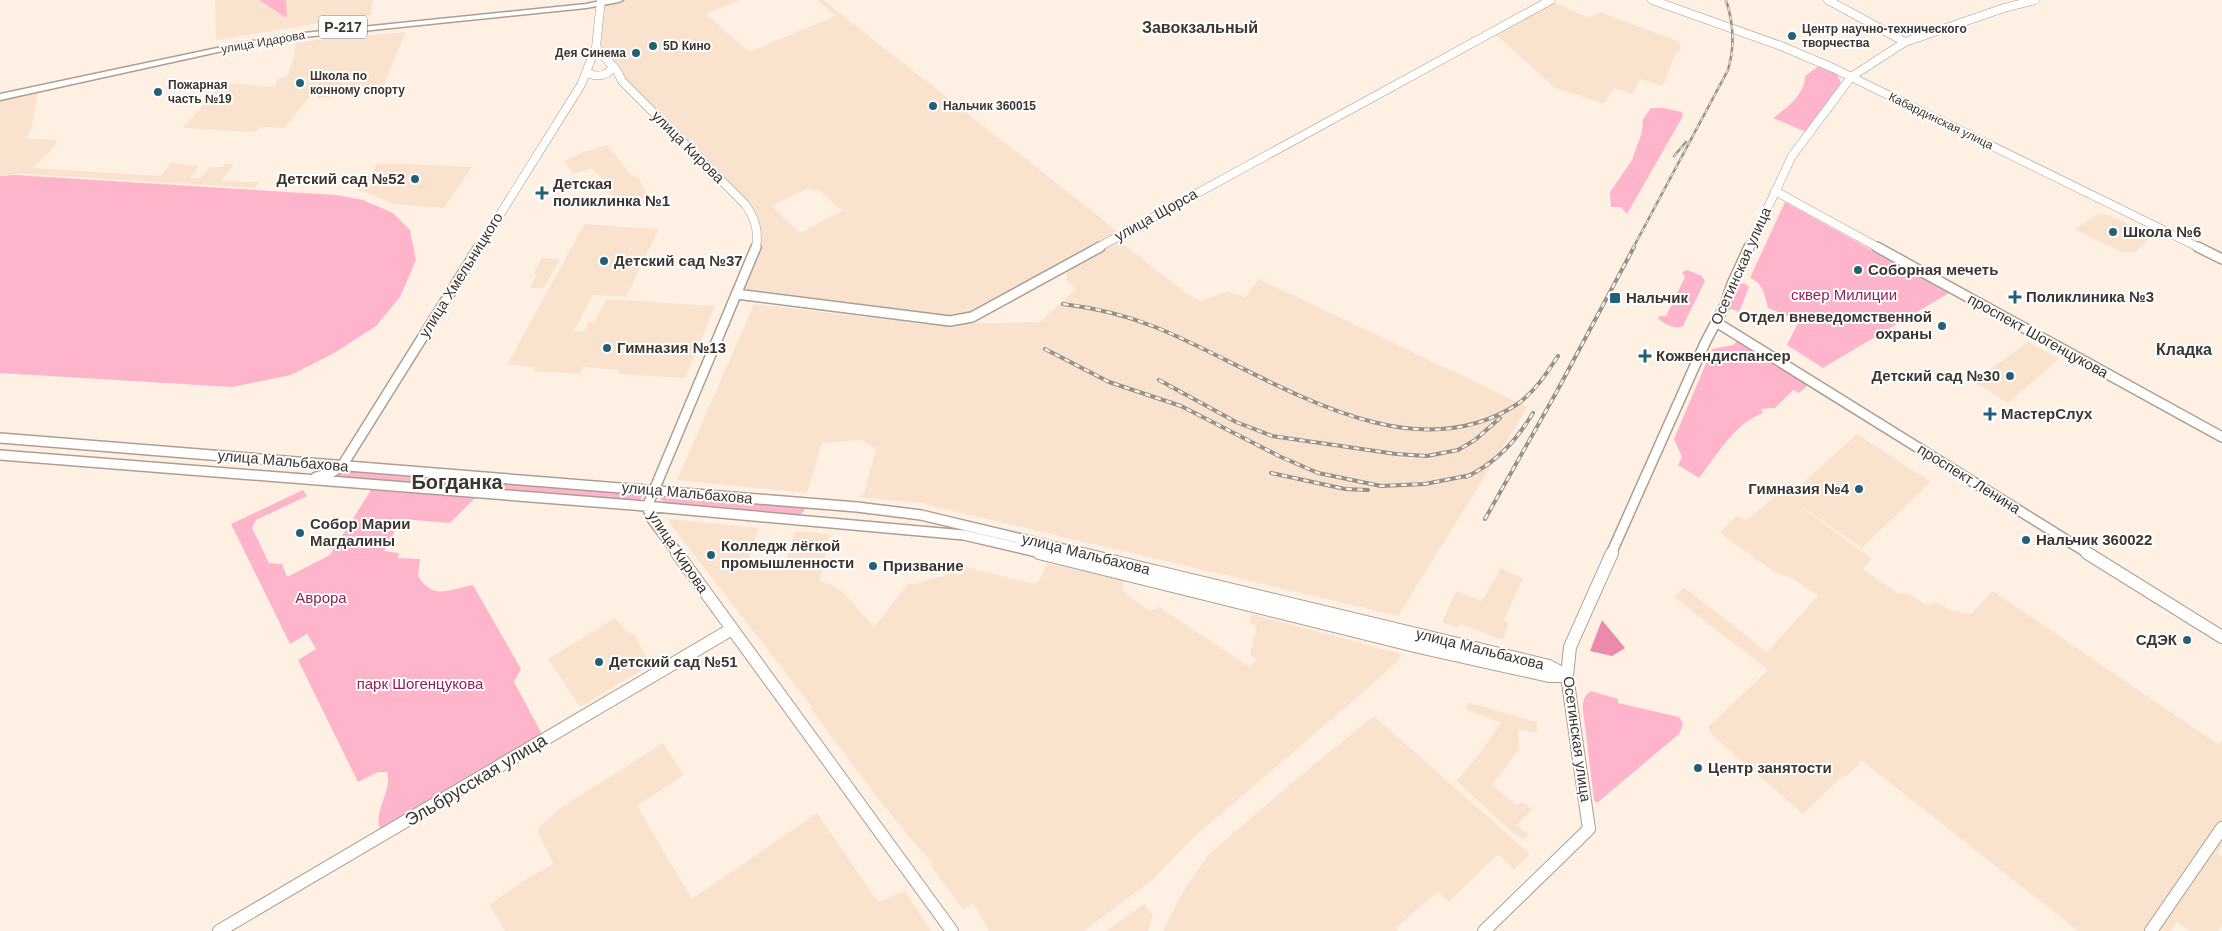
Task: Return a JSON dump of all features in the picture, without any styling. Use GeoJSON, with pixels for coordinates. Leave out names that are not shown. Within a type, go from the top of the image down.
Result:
{"type":"FeatureCollection","features":[{"type":"Feature","properties":{"kind":"main road","name":"улица Идарова"},"geometry":{"type":"LineString","coordinates":[[0,95],[294,36],[619,0]]}},
{"type":"Feature","properties":{"kind":"main road","name":"улица Щорса"},"geometry":{"type":"LineString","coordinates":[[736,294],[916,318],[950,321],[972,317],[1551,0]]}},
{"type":"Feature","properties":{"kind":"main road","name":"Кабардинская улица"},"geometry":{"type":"LineString","coordinates":[[1652,0],[1781,46],[1851,77],[2222,259]]}},
{"type":"Feature","properties":{"kind":"main road"},"geometry":{"type":"LineString","coordinates":[[1828,0],[1905,42]]}},
{"type":"Feature","properties":{"kind":"main road","name":"Осетинская улица"},"geometry":{"type":"LineString","coordinates":[[1484,931],[1589,829],[1567,676],[1570,647],[1792,156],[1851,77],[1905,42],[1998,10],[2035,0]]}},
{"type":"Feature","properties":{"kind":"main road"},"geometry":{"type":"LineString","coordinates":[[601,1],[596,47],[600,56],[611,64],[622,82]]}},
{"type":"Feature","properties":{"kind":"main road","name":"улица Хмельницкого"},"geometry":{"type":"LineString","coordinates":[[342,466],[581,85],[596,47]]}},
{"type":"Feature","properties":{"kind":"main road"},"geometry":{"type":"LineString","coordinates":[[611,64],[599,61],[588,68],[590,74],[622,82]]}},
{"type":"Feature","properties":{"kind":"main road"},"geometry":{"type":"LineString","coordinates":[[581,85],[609,72],[611,64]]}},
{"type":"Feature","properties":{"kind":"main road","name":"улица Кирова"},"geometry":{"type":"LineString","coordinates":[[622,82],[745,204],[755,218],[758,231],[757,242],[647,507],[652,519],[952,931]]}},
{"type":"Feature","properties":{"kind":"main road","name":"проспект Шогенцукова"},"geometry":{"type":"LineString","coordinates":[[1775,191],[2222,437]]}},
{"type":"Feature","properties":{"kind":"main road","name":"проспект Ленина"},"geometry":{"type":"LineString","coordinates":[[1716,322],[2222,637]]}},
{"type":"Feature","properties":{"kind":"main road","name":"улица Мальбахова"},"geometry":{"type":"LineString","coordinates":[[0,438],[864,507],[921,515],[1549,666],[1567,676]]}},
{"type":"Feature","properties":{"kind":"main road","name":"улица Мальбахова"},"geometry":{"type":"LineString","coordinates":[[0,455],[308,480],[331,477],[964,535],[1146,578],[1423,648],[1549,676],[1567,676]]}},
{"type":"Feature","properties":{"kind":"main road"},"geometry":{"type":"LineString","coordinates":[[331,477],[342,466]]}},
{"type":"Feature","properties":{"kind":"main road","name":"Эльбрусская улица"},"geometry":{"type":"LineString","coordinates":[[220,931],[732,629]]}},
{"type":"Feature","properties":{"kind":"main road"},"geometry":{"type":"LineString","coordinates":[[2151,931],[2222,828]]}},
{"type":"Feature","properties":{"kind":"shaded area"},"geometry":{"type":"Polygon","coordinates":[[[215,0],[373,0],[371,15],[216,40],[215,0]]]}},
{"type":"Feature","properties":{"kind":"shaded area"},"geometry":{"type":"Polygon","coordinates":[[[619,0],[740,0],[706,14],[749,52],[836,16],[817,0],[823,0],[1119,234],[962,320],[736,294],[754,252],[755,218],[604,59],[596,40],[599,4],[619,0]],[[809,188],[772,206],[800,233],[842,211],[818,189],[813,191],[809,188]]]}},
{"type":"Feature","properties":{"kind":"shaded area"},"geometry":{"type":"Polygon","coordinates":[[[1555,3],[1589,18],[1600,12],[1680,42],[1680,49],[1675,55],[1663,86],[1640,79],[1633,94],[1614,88],[1604,104],[1555,88],[1495,34],[1555,3]]]}},
{"type":"Feature","properties":{"kind":"shaded area"},"geometry":{"type":"Polygon","coordinates":[[[406,32],[382,89],[335,93],[332,97],[317,98],[319,94],[312,94],[284,128],[260,127],[255,132],[183,128],[223,83],[274,87],[278,79],[287,76],[294,57],[296,42],[406,32]]]}},
{"type":"Feature","properties":{"kind":"shaded area"},"geometry":{"type":"Polygon","coordinates":[[[39,90],[31,130],[25,138],[56,140],[55,146],[33,168],[160,176],[171,163],[199,166],[190,178],[200,178],[210,167],[234,164],[221,181],[260,182],[255,188],[26,174],[0,175],[0,98],[39,90]]]}},
{"type":"Feature","properties":{"kind":"shaded area"},"geometry":{"type":"Polygon","coordinates":[[[608,145],[631,175],[639,178],[647,196],[626,206],[608,192],[614,189],[591,168],[573,174],[564,161],[583,152],[608,145]]]}},
{"type":"Feature","properties":{"kind":"shaded area","name":"Детский сад №52"},"geometry":{"type":"Polygon","coordinates":[[[378,163],[472,167],[444,208],[393,204],[366,192],[358,191],[378,163]]]}},
{"type":"Feature","properties":{"kind":"shaded area","name":"Школа №6"},"geometry":{"type":"Polygon","coordinates":[[[2100,214],[2108,215],[2153,235],[2135,253],[2129,251],[2126,254],[2074,229],[2100,214]]]}},
{"type":"Feature","properties":{"kind":"shaded area","name":"Гимназия №13"},"geometry":{"type":"Polygon","coordinates":[[[584,224],[659,229],[626,297],[593,295],[574,331],[584,332],[589,322],[594,322],[606,299],[715,306],[685,378],[618,374],[619,370],[583,367],[580,374],[533,371],[535,367],[507,365],[584,224]]]}},
{"type":"Feature","properties":{"kind":"shaded area"},"geometry":{"type":"Polygon","coordinates":[[[1119,241],[1186,293],[1201,301],[1228,291],[1245,297],[1259,279],[1528,407],[1398,616],[920,503],[858,497],[864,493],[876,449],[862,440],[822,443],[807,493],[677,480],[754,304],[924,324],[1040,322],[1076,289],[1066,280],[1068,268],[1119,241]]]}},
{"type":"Feature","properties":{"kind":"shaded area"},"geometry":{"type":"Polygon","coordinates":[[[542,258],[560,259],[544,288],[530,288],[537,274],[533,274],[542,258]]]}},
{"type":"Feature","properties":{"kind":"shaded area","name":"Детский сад №30"},"geometry":{"type":"Polygon","coordinates":[[[2028,342],[2059,359],[2008,403],[1973,381],[2028,342]]]}},
{"type":"Feature","properties":{"kind":"shaded area"},"geometry":{"type":"Polygon","coordinates":[[[1857,434],[1931,482],[1862,548],[1792,500],[1872,559],[1863,569],[1899,594],[1910,594],[1926,605],[1936,602],[1950,610],[1971,614],[1993,591],[2219,745],[2222,741],[2222,846],[2217,853],[2222,857],[2222,926],[2218,931],[2189,931],[2177,922],[2171,931],[2078,931],[1862,761],[1851,773],[1841,777],[1803,814],[1712,735],[1708,727],[1768,670],[1674,597],[1684,587],[1767,652],[1818,596],[1792,578],[1776,573],[1720,533],[1736,516],[1747,520],[1780,492],[1787,497],[1857,434]]]}},
{"type":"Feature","properties":{"kind":"shaded area"},"geometry":{"type":"Polygon","coordinates":[[[669,519],[759,528],[749,558],[786,561],[795,531],[830,534],[820,581],[833,585],[844,593],[874,627],[908,584],[953,573],[962,575],[966,567],[1034,584],[1040,580],[1047,563],[1124,581],[1122,590],[1149,611],[1159,607],[1250,667],[1257,659],[1250,655],[1257,626],[1249,623],[1251,614],[1402,654],[1396,663],[1353,701],[1192,839],[1152,880],[1084,931],[989,931],[973,903],[963,910],[931,866],[933,864],[873,792],[811,709],[812,707],[671,525],[669,519]]]}},
{"type":"Feature","properties":{"kind":"shaded area"},"geometry":{"type":"Polygon","coordinates":[[[1501,568],[1523,578],[1504,620],[1509,623],[1503,640],[1461,624],[1456,628],[1442,622],[1456,591],[1482,601],[1501,568]]]}},
{"type":"Feature","properties":{"kind":"shaded area","name":"Детский сад №51"},"geometry":{"type":"Polygon","coordinates":[[[615,618],[627,632],[635,635],[650,665],[580,707],[548,659],[615,618]]]}},
{"type":"Feature","properties":{"kind":"shaded area"},"geometry":{"type":"Polygon","coordinates":[[[1602,620],[1625,648],[1612,656],[1590,651],[1602,620]]]}},
{"type":"Feature","properties":{"kind":"shaded area"},"geometry":{"type":"Polygon","coordinates":[[[1467,702],[1537,722],[1537,733],[1518,729],[1519,749],[1492,785],[1517,805],[1522,802],[1533,809],[1517,825],[1529,835],[1523,839],[1513,833],[1456,781],[1477,757],[1501,723],[1467,710],[1467,702]]]}},
{"type":"Feature","properties":{"kind":"shaded area"},"geometry":{"type":"Polygon","coordinates":[[[1374,716],[1530,854],[1514,870],[1498,854],[1449,902],[1438,891],[1396,928],[1398,931],[1163,931],[1184,890],[1209,854],[1374,716]]]}},
{"type":"Feature","properties":{"kind":"shaded area"},"geometry":{"type":"Polygon","coordinates":[[[663,743],[684,775],[637,806],[692,899],[817,813],[878,902],[905,891],[931,931],[505,931],[489,905],[526,879],[553,864],[537,829],[559,809],[663,743]]]}},
{"type":"Feature","properties":{"kind":"shaded area"},"geometry":{"type":"Polygon","coordinates":[[[1144,904],[1153,915],[1148,931],[1106,931],[1144,904]]]}},
{"type":"Feature","properties":{"kind":"green space"},"geometry":{"type":"Polygon","coordinates":[[[259,0],[286,0],[287,17],[285,17],[259,0]]]}},
{"type":"Feature","properties":{"kind":"green space"},"geometry":{"type":"Polygon","coordinates":[[[1820,65],[1837,74],[1841,83],[1806,132],[1773,118],[1799,95],[1805,76],[1820,65]]]}},
{"type":"Feature","properties":{"kind":"green space"},"geometry":{"type":"Polygon","coordinates":[[[1651,108],[1663,108],[1682,112],[1683,116],[1627,214],[1621,207],[1611,207],[1610,192],[1632,160],[1642,132],[1643,119],[1651,108]]]}},
{"type":"Feature","properties":{"kind":"green space"},"geometry":{"type":"Polygon","coordinates":[[[15,175],[336,195],[363,200],[393,213],[410,230],[416,260],[400,297],[376,326],[336,352],[291,375],[232,387],[0,373],[0,176],[15,175]]]}},
{"type":"Feature","properties":{"kind":"green space","name":"сквер Милиции"},"geometry":{"type":"Polygon","coordinates":[[[1785,202],[1949,293],[1823,368],[1787,345],[1799,321],[1768,308],[1761,287],[1750,278],[1785,202]]]}},
{"type":"Feature","properties":{"kind":"green space"},"geometry":{"type":"Polygon","coordinates":[[[1687,270],[1702,276],[1705,281],[1683,326],[1673,327],[1658,318],[1666,316],[1685,277],[1682,272],[1687,270]]]}},
{"type":"Feature","properties":{"kind":"green space"},"geometry":{"type":"Polygon","coordinates":[[[1744,283],[1749,287],[1739,312],[1729,308],[1740,284],[1744,283]]]}},
{"type":"Feature","properties":{"kind":"green space"},"geometry":{"type":"Polygon","coordinates":[[[1739,339],[1808,385],[1799,393],[1793,390],[1775,408],[1761,409],[1763,413],[1744,424],[1735,432],[1719,450],[1699,478],[1678,465],[1682,457],[1674,439],[1712,349],[1733,345],[1739,339]]]}},
{"type":"Feature","properties":{"kind":"green space"},"geometry":{"type":"Polygon","coordinates":[[[345,470],[643,494],[640,501],[337,477],[337,474],[345,470]]]}},
{"type":"Feature","properties":{"kind":"green space","name":"парк Шогенцукова"},"geometry":{"type":"Polygon","coordinates":[[[303,490],[307,496],[256,520],[252,528],[269,563],[282,564],[287,577],[330,555],[371,490],[475,498],[450,523],[402,519],[384,551],[399,553],[398,558],[420,559],[418,576],[430,589],[449,591],[473,585],[521,669],[514,682],[542,734],[380,829],[379,815],[387,786],[387,772],[378,772],[358,782],[298,660],[316,649],[307,634],[290,644],[231,524],[303,490]]]}},
{"type":"Feature","properties":{"kind":"green space"},"geometry":{"type":"Polygon","coordinates":[[[665,495],[802,506],[805,510],[800,515],[664,503],[660,499],[665,495]]]}},
{"type":"Feature","properties":{"kind":"green space"},"geometry":{"type":"Polygon","coordinates":[[[1591,691],[1618,699],[1618,703],[1679,717],[1683,724],[1679,734],[1597,803],[1594,800],[1583,707],[1585,697],[1591,691]]]}},
{"type":"Feature","properties":{"kind":"railway"},"geometry":{"type":"LineString","coordinates":[[1633,248],[1728,70],[1733,35],[1726,0]]}},
{"type":"Feature","properties":{"kind":"railway"},"geometry":{"type":"LineString","coordinates":[[1674,156],[1686,142]]}},
{"type":"Feature","properties":{"kind":"railway"},"geometry":{"type":"LineString","coordinates":[[1485,519],[1556,393],[1634,247]]}},
{"type":"Feature","properties":{"kind":"railway"},"geometry":{"type":"LineString","coordinates":[[1063,304],[1110,312],[1155,327],[1285,389],[1332,409],[1379,423],[1426,430],[1472,424],[1516,405],[1534,389],[1558,356]]}},
{"type":"Feature","properties":{"kind":"railway"},"geometry":{"type":"LineString","coordinates":[[1045,349],[1109,382],[1181,406],[1281,457],[1318,473],[1381,486],[1425,484],[1469,475]]}},
{"type":"Feature","properties":{"kind":"railway"},"geometry":{"type":"LineString","coordinates":[[1159,380],[1236,422],[1272,436],[1396,454],[1427,456],[1458,450],[1475,440],[1500,418]]}},
{"type":"Feature","properties":{"kind":"railway"},"geometry":{"type":"LineString","coordinates":[[1469,475],[1496,458],[1520,433],[1533,413]]}},
{"type":"Feature","properties":{"kind":"railway"},"geometry":{"type":"LineString","coordinates":[[1271,473],[1345,489],[1368,490]]}},
{"type":"Feature","properties":{"kind":"place","name":"Центр научно-технического творчества"},"geometry":{"type":"Point","coordinates":[1792,36]}},
{"type":"Feature","properties":{"kind":"place","name":"5D Кино"},"geometry":{"type":"Point","coordinates":[653,46]}},
{"type":"Feature","properties":{"kind":"place","name":"Дея Синема"},"geometry":{"type":"Point","coordinates":[636,53]}},
{"type":"Feature","properties":{"kind":"place","name":"Школа по конному спорту"},"geometry":{"type":"Point","coordinates":[300,83]}},
{"type":"Feature","properties":{"kind":"place","name":"Пожарная часть №19"},"geometry":{"type":"Point","coordinates":[158,92]}},
{"type":"Feature","properties":{"kind":"place","name":"Нальчик 360015"},"geometry":{"type":"Point","coordinates":[933,106]}},
{"type":"Feature","properties":{"kind":"place","name":"Детский сад №52"},"geometry":{"type":"Point","coordinates":[415,179]}},
{"type":"Feature","properties":{"kind":"place","name":"Детская поликлинка №1"},"geometry":{"type":"Point","coordinates":[542,193]}},
{"type":"Feature","properties":{"kind":"place","name":"Школа №6"},"geometry":{"type":"Point","coordinates":[2113,232]}},
{"type":"Feature","properties":{"kind":"place","name":"Детский сад №37"},"geometry":{"type":"Point","coordinates":[604,261]}},
{"type":"Feature","properties":{"kind":"place","name":"Соборная мечеть"},"geometry":{"type":"Point","coordinates":[1858,270]}},
{"type":"Feature","properties":{"kind":"place","name":"Поликлиника №3"},"geometry":{"type":"Point","coordinates":[2015,297]}},
{"type":"Feature","properties":{"kind":"place","name":"Нальчик"},"geometry":{"type":"Point","coordinates":[1615,298]}},
{"type":"Feature","properties":{"kind":"place","name":"Отдел вневедомственной охраны"},"geometry":{"type":"Point","coordinates":[1942,326]}},
{"type":"Feature","properties":{"kind":"place","name":"Гимназия №13"},"geometry":{"type":"Point","coordinates":[607,348]}},
{"type":"Feature","properties":{"kind":"place","name":"Кожвендиспансер"},"geometry":{"type":"Point","coordinates":[1645,356]}},
{"type":"Feature","properties":{"kind":"place","name":"Детский сад №30"},"geometry":{"type":"Point","coordinates":[2010,376]}},
{"type":"Feature","properties":{"kind":"place","name":"МастерСлух"},"geometry":{"type":"Point","coordinates":[1990,414]}},
{"type":"Feature","properties":{"kind":"place","name":"Гимназия №4"},"geometry":{"type":"Point","coordinates":[1859,489]}},
{"type":"Feature","properties":{"kind":"place","name":"Собор Марии Магдалины"},"geometry":{"type":"Point","coordinates":[300,533]}},
{"type":"Feature","properties":{"kind":"place","name":"Нальчик 360022"},"geometry":{"type":"Point","coordinates":[2026,540]}},
{"type":"Feature","properties":{"kind":"place","name":"Колледж лёгкой промышленности"},"geometry":{"type":"Point","coordinates":[711,555]}},
{"type":"Feature","properties":{"kind":"place","name":"Призвание"},"geometry":{"type":"Point","coordinates":[873,566]}},
{"type":"Feature","properties":{"kind":"place","name":"СДЭК"},"geometry":{"type":"Point","coordinates":[2187,640]}},
{"type":"Feature","properties":{"kind":"place","name":"Детский сад №51"},"geometry":{"type":"Point","coordinates":[599,662]}},
{"type":"Feature","properties":{"kind":"place","name":"Центр занятости"},"geometry":{"type":"Point","coordinates":[1698,768]}},
{"type":"Feature","properties":{"kind":"district","name":"Завокзальный"},"geometry":{"type":"Point","coordinates":[1200,27]}},
{"type":"Feature","properties":{"kind":"district","name":"Кладка"},"geometry":{"type":"Point","coordinates":[2184,349]}},
{"type":"Feature","properties":{"kind":"district","name":"Богданка"},"geometry":{"type":"Point","coordinates":[457,482]}},
{"type":"Feature","properties":{"kind":"park label","name":"Аврора"},"geometry":{"type":"Point","coordinates":[321,598]}}]}
